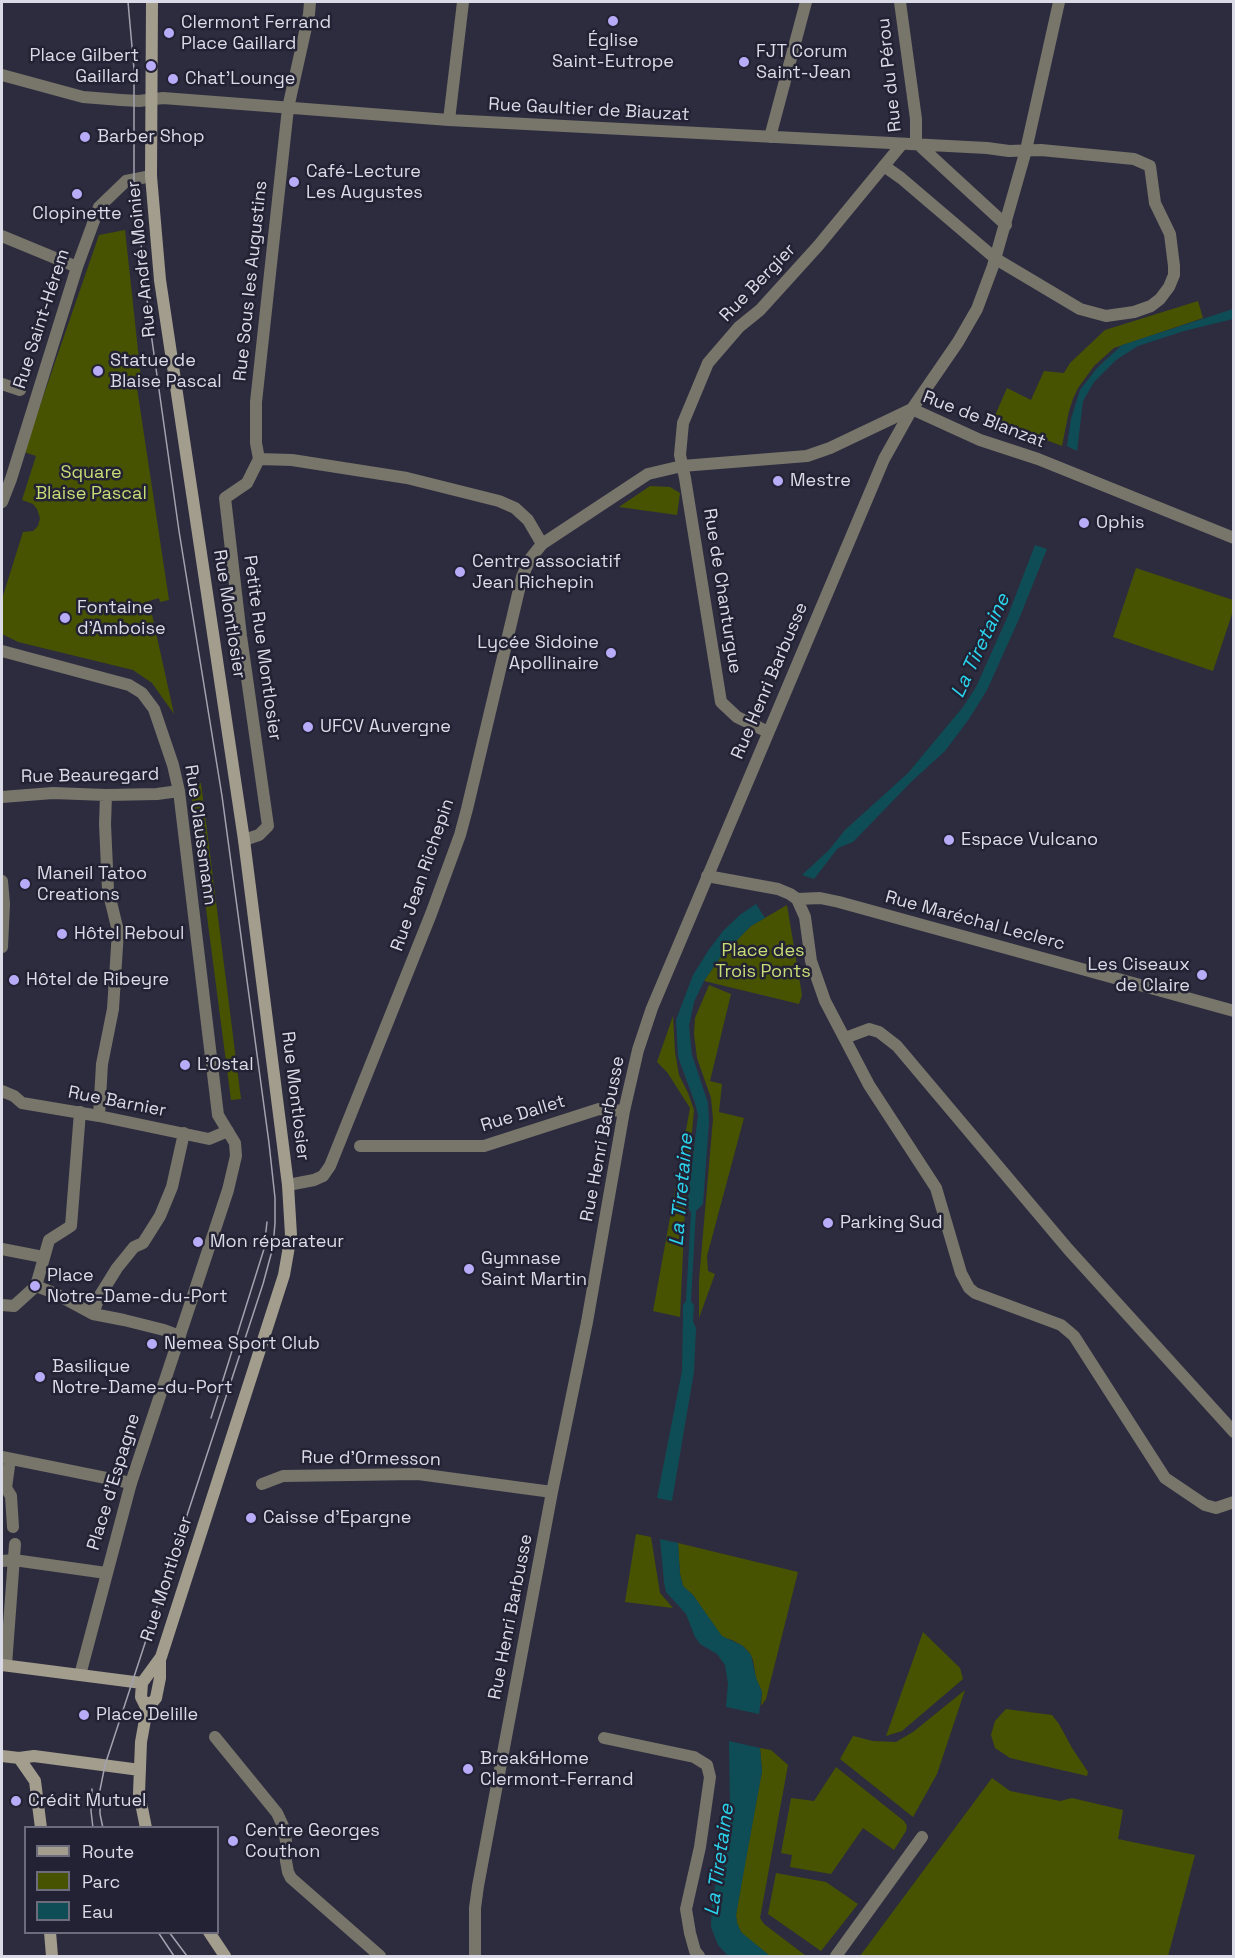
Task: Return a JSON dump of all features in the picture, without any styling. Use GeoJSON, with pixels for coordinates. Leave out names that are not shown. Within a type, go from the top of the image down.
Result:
{"type":"FeatureCollection","features":[{"type":"Feature","properties":{"kind":"main road"},"geometry":{"type":"LineString","coordinates":[[150,99],[152,2]]}},
{"type":"Feature","properties":{"kind":"main road","name":"Rue André Moinier"},"geometry":{"type":"LineString","coordinates":[[150,99],[151,176],[160,280],[196,521]]}},
{"type":"Feature","properties":{"kind":"main road","name":"Rue Montlosier"},"geometry":{"type":"LineString","coordinates":[[147,1709],[156,1698],[160,1678],[160,1660],[284,1275],[291,1235],[288,1185],[244,840],[196,521]]}},
{"type":"Feature","properties":{"kind":"main road","name":"Rue Montlosier"},"geometry":{"type":"LineString","coordinates":[[142,1683],[160,1660]]}},
{"type":"Feature","properties":{"kind":"main road"},"geometry":{"type":"LineString","coordinates":[[4,1665],[142,1683],[149,1695],[141,1742],[140,1770],[140,1802],[146,1826]]}},
{"type":"Feature","properties":{"kind":"main road"},"geometry":{"type":"LineString","coordinates":[[2,1756],[19,1758],[34,1756],[140,1770]]}},
{"type":"Feature","properties":{"kind":"main road"},"geometry":{"type":"LineString","coordinates":[[19,1758],[34,1781],[40,1826]]}},
{"type":"Feature","properties":{"kind":"main road"},"geometry":{"type":"LineString","coordinates":[[50,1934],[52,1956]]}},
{"type":"Feature","properties":{"kind":"main road"},"geometry":{"type":"LineString","coordinates":[[210,1934],[225,1956]]}},
{"type":"Feature","properties":{"kind":"street","name":"Rue Sous les Augustins"},"geometry":{"type":"LineString","coordinates":[[259,459],[256,443],[256,402],[288,108],[310,2]]}},
{"type":"Feature","properties":{"kind":"street"},"geometry":{"type":"LineString","coordinates":[[448,120],[463,2]]}},
{"type":"Feature","properties":{"kind":"street"},"geometry":{"type":"LineString","coordinates":[[770,137],[806,2]]}},
{"type":"Feature","properties":{"kind":"street","name":"Rue du Pérou"},"geometry":{"type":"LineString","coordinates":[[900,2],[916,119],[917,144]]}},
{"type":"Feature","properties":{"kind":"street"},"geometry":{"type":"LineString","coordinates":[[996,259],[1026,150],[1059,2]]}},
{"type":"Feature","properties":{"kind":"street","name":"Rue Gaultier de Biauzat"},"geometry":{"type":"LineString","coordinates":[[2,75],[83,97],[121,100],[163,98],[448,120],[917,144],[1009,151],[1026,150]]}},
{"type":"Feature","properties":{"kind":"street","name":"Rue Bergier"},"geometry":{"type":"LineString","coordinates":[[682,466],[680,455],[683,423],[708,363],[739,327],[760,310],[818,246],[902,144]]}},
{"type":"Feature","properties":{"kind":"street"},"geometry":{"type":"LineString","coordinates":[[917,144],[1006,225]]}},
{"type":"Feature","properties":{"kind":"street"},"geometry":{"type":"LineString","coordinates":[[884,166],[996,259],[1080,309],[1106,316],[1134,312],[1151,306],[1160,299],[1169,287],[1174,275],[1174,266],[1170,234],[1155,203],[1150,166],[1134,159],[1026,150]]}},
{"type":"Feature","properties":{"kind":"street","name":"Rue Saint-Hérem"},"geometry":{"type":"LineString","coordinates":[[2,502],[77,267],[99,207],[126,181],[151,176]]}},
{"type":"Feature","properties":{"kind":"street"},"geometry":{"type":"LineString","coordinates":[[2,236],[77,267]]}},
{"type":"Feature","properties":{"kind":"street","name":"Rue Henri Barbusse"},"geometry":{"type":"LineString","coordinates":[[475,1956],[475,1908],[478,1886],[552,1492],[587,1322],[624,1111],[638,1050],[652,1008],[884,459],[912,409],[958,342],[977,309],[996,259]]}},
{"type":"Feature","properties":{"kind":"street"},"geometry":{"type":"LineString","coordinates":[[2,384],[20,390]]}},
{"type":"Feature","properties":{"kind":"street","name":"Rue de Blanzat"},"geometry":{"type":"LineString","coordinates":[[542,544],[648,474],[682,466],[807,456],[830,448],[912,409],[980,440],[1038,459],[1233,538]]}},
{"type":"Feature","properties":{"kind":"street"},"geometry":{"type":"LineString","coordinates":[[259,459],[292,460],[406,478],[499,501],[515,508],[528,520],[542,544]]}},
{"type":"Feature","properties":{"kind":"street","name":"Petite Rue Montlosier"},"geometry":{"type":"LineString","coordinates":[[244,840],[259,835],[268,826],[241,636],[225,498],[247,483],[259,459]]}},
{"type":"Feature","properties":{"kind":"street","name":"Rue de Chanturgue"},"geometry":{"type":"LineString","coordinates":[[682,466],[722,702],[736,717],[768,732]]}},
{"type":"Feature","properties":{"kind":"street","name":"Rue Jean Richepin"},"geometry":{"type":"LineString","coordinates":[[288,1185],[315,1180],[323,1176],[330,1166],[431,914],[460,835],[522,577],[530,559],[542,544]]}},
{"type":"Feature","properties":{"kind":"street","name":"Rue Claussmann"},"geometry":{"type":"LineString","coordinates":[[2,651],[129,685],[142,693],[154,709],[173,765],[179,791],[218,1115],[228,1131]]}},
{"type":"Feature","properties":{"kind":"street","name":"Rue Beauregard"},"geometry":{"type":"LineString","coordinates":[[2,797],[53,793],[158,794],[179,791]]}},
{"type":"Feature","properties":{"kind":"street"},"geometry":{"type":"LineString","coordinates":[[99,1116],[102,1064],[112,1009],[118,931],[108,890],[106,795]]}},
{"type":"Feature","properties":{"kind":"street","name":"Rue Maréchal Leclerc"},"geometry":{"type":"LineString","coordinates":[[707,876],[778,889],[797,899],[820,898],[839,902],[1233,1011]]}},
{"type":"Feature","properties":{"kind":"street"},"geometry":{"type":"LineString","coordinates":[[2,881],[4,904],[2,947]]}},
{"type":"Feature","properties":{"kind":"street"},"geometry":{"type":"LineString","coordinates":[[797,899],[805,917],[810,961],[825,1001],[869,1084],[936,1188],[961,1273],[969,1288],[975,1293],[1061,1325],[1074,1336],[1165,1478],[1205,1505],[1216,1508],[1233,1502]]}},
{"type":"Feature","properties":{"kind":"street"},"geometry":{"type":"LineString","coordinates":[[846,1041],[869,1029],[879,1032],[897,1046],[1068,1248],[1233,1432]]}},
{"type":"Feature","properties":{"kind":"street","name":"Rue Barnier"},"geometry":{"type":"LineString","coordinates":[[2,1091],[14,1095],[22,1103],[80,1112],[209,1139],[228,1131]]}},
{"type":"Feature","properties":{"kind":"street","name":"Rue Dallet"},"geometry":{"type":"LineString","coordinates":[[360,1146],[484,1146],[599,1109],[624,1111]]}},
{"type":"Feature","properties":{"kind":"street"},"geometry":{"type":"LineString","coordinates":[[2,1305],[14,1306],[36,1286],[49,1239],[70,1226],[80,1112]]}},
{"type":"Feature","properties":{"kind":"street","name":"Place d'Espagne"},"geometry":{"type":"LineString","coordinates":[[80,1675],[131,1483],[228,1190],[236,1156],[235,1143],[228,1131]]}},
{"type":"Feature","properties":{"kind":"street"},"geometry":{"type":"LineString","coordinates":[[93,1314],[99,1297],[117,1268],[134,1247],[143,1243],[160,1216],[172,1188],[184,1133]]}},
{"type":"Feature","properties":{"kind":"street"},"geometry":{"type":"LineString","coordinates":[[2,1250],[43,1257]]}},
{"type":"Feature","properties":{"kind":"street"},"geometry":{"type":"LineString","coordinates":[[36,1286],[93,1314],[180,1336]]}},
{"type":"Feature","properties":{"kind":"street"},"geometry":{"type":"LineString","coordinates":[[13,1527],[10,1496],[6,1488],[6,1458],[131,1483]]}},
{"type":"Feature","properties":{"kind":"street","name":"Rue d'Ormesson"},"geometry":{"type":"LineString","coordinates":[[262,1484],[283,1476],[418,1474],[552,1492]]}},
{"type":"Feature","properties":{"kind":"street"},"geometry":{"type":"LineString","coordinates":[[4,1665],[8,1561],[15,1544]]}},
{"type":"Feature","properties":{"kind":"street"},"geometry":{"type":"LineString","coordinates":[[8,1561],[106,1572]]}},
{"type":"Feature","properties":{"kind":"street"},"geometry":{"type":"LineString","coordinates":[[215,1737],[277,1813],[283,1827],[288,1872],[291,1878],[380,1956]]}},
{"type":"Feature","properties":{"kind":"street"},"geometry":{"type":"LineString","coordinates":[[604,1738],[694,1757],[707,1766],[710,1777],[700,1847],[686,1909],[695,1952],[699,1956]]}},
{"type":"Feature","properties":{"kind":"street"},"geometry":{"type":"LineString","coordinates":[[836,1956],[922,1837]]}},
{"type":"Feature","properties":{"kind":"green space","name":"Square Blaise Pascal"},"geometry":{"type":"Polygon","coordinates":[[[125,230],[142,387],[137,388],[169,600],[160,602],[159,598],[149,601],[174,714],[152,683],[133,670],[18,642],[2,634],[2,599],[23,532],[33,531],[38,526],[40,518],[33,504],[22,500],[36,456],[24,452],[99,235],[125,230]]]}},
{"type":"Feature","properties":{"kind":"green space"},"geometry":{"type":"Polygon","coordinates":[[[1198,301],[1203,318],[1114,348],[1094,366],[1073,399],[1062,446],[993,420],[1007,388],[1031,400],[1044,371],[1064,373],[1070,363],[1105,330],[1198,301]]]}},
{"type":"Feature","properties":{"kind":"green space"},"geometry":{"type":"Polygon","coordinates":[[[650,486],[670,487],[680,493],[677,515],[619,507],[650,486]]]}},
{"type":"Feature","properties":{"kind":"green space"},"geometry":{"type":"Polygon","coordinates":[[[1136,568],[1233,600],[1233,611],[1213,671],[1113,637],[1136,568]]]}},
{"type":"Feature","properties":{"kind":"green space"},"geometry":{"type":"Polygon","coordinates":[[[201,783],[241,1099],[231,1100],[190,786],[201,783]]]}},
{"type":"Feature","properties":{"kind":"green space","name":"Place des Trois Ponts"},"geometry":{"type":"Polygon","coordinates":[[[787,905],[802,995],[799,1004],[704,981],[722,955],[751,926],[787,905]]]}},
{"type":"Feature","properties":{"kind":"green space"},"geometry":{"type":"Polygon","coordinates":[[[709,985],[731,994],[710,1081],[722,1084],[719,1112],[744,1118],[707,1256],[708,1271],[715,1274],[699,1318],[699,1280],[713,1119],[711,1098],[697,1058],[694,1034],[695,1018],[709,985]]]}},
{"type":"Feature","properties":{"kind":"green space"},"geometry":{"type":"Polygon","coordinates":[[[673,1016],[679,1075],[694,1110],[685,1208],[680,1317],[653,1311],[690,1108],[667,1072],[657,1062],[673,1016]]]}},
{"type":"Feature","properties":{"kind":"green space"},"geometry":{"type":"Polygon","coordinates":[[[636,1534],[651,1537],[660,1593],[673,1608],[625,1602],[636,1534]]]}},
{"type":"Feature","properties":{"kind":"green space"},"geometry":{"type":"Polygon","coordinates":[[[678,1543],[798,1572],[766,1699],[761,1706],[762,1692],[749,1652],[743,1646],[722,1637],[693,1595],[683,1586],[678,1543]]]}},
{"type":"Feature","properties":{"kind":"green space"},"geometry":{"type":"Polygon","coordinates":[[[923,1632],[960,1668],[963,1679],[902,1731],[886,1736],[923,1632]]]}},
{"type":"Feature","properties":{"kind":"green space"},"geometry":{"type":"Polygon","coordinates":[[[965,1690],[937,1774],[913,1817],[840,1759],[853,1736],[873,1741],[896,1742],[913,1732],[965,1690]]]}},
{"type":"Feature","properties":{"kind":"green space"},"geometry":{"type":"Polygon","coordinates":[[[1006,1709],[1052,1715],[1088,1772],[1087,1776],[1010,1758],[995,1748],[991,1735],[995,1721],[1006,1709]]]}},
{"type":"Feature","properties":{"kind":"green space"},"geometry":{"type":"Polygon","coordinates":[[[760,1748],[771,1750],[788,1765],[760,1918],[764,1924],[806,1956],[770,1956],[741,1932],[737,1923],[736,1915],[762,1771],[760,1748]]]}},
{"type":"Feature","properties":{"kind":"green space"},"geometry":{"type":"Polygon","coordinates":[[[836,1767],[904,1821],[907,1826],[906,1831],[894,1850],[863,1828],[831,1874],[790,1867],[792,1855],[781,1853],[791,1798],[814,1801],[836,1767]]]}},
{"type":"Feature","properties":{"kind":"green space"},"geometry":{"type":"Polygon","coordinates":[[[992,1778],[1010,1791],[1060,1801],[1072,1798],[1123,1810],[1118,1839],[1195,1855],[1168,1956],[860,1956],[992,1778]]]}},
{"type":"Feature","properties":{"kind":"green space"},"geometry":{"type":"Polygon","coordinates":[[[776,1873],[826,1882],[858,1904],[821,1951],[768,1914],[776,1873]]]}},
{"type":"Feature","properties":{"kind":"water"},"geometry":{"type":"Polygon","coordinates":[[[1233,309],[1233,319],[1184,331],[1138,346],[1116,360],[1094,382],[1083,401],[1077,451],[1067,446],[1071,419],[1080,390],[1097,368],[1122,345],[1233,309]]]}},
{"type":"Feature","properties":{"kind":"water"},"geometry":{"type":"Polygon","coordinates":[[[1035,545],[1047,549],[987,690],[969,719],[945,751],[912,781],[853,842],[838,848],[814,879],[802,875],[829,850],[845,830],[908,773],[963,707],[976,687],[1007,618],[1035,545]]]}},
{"type":"Feature","properties":{"kind":"water"},"geometry":{"type":"Polygon","coordinates":[[[756,904],[765,918],[751,926],[722,955],[704,981],[694,1002],[689,1026],[692,1055],[708,1103],[709,1122],[703,1204],[696,1211],[691,1301],[694,1305],[693,1321],[696,1328],[694,1372],[672,1501],[657,1498],[682,1371],[683,1305],[686,1301],[691,1213],[687,1205],[698,1115],[678,1057],[676,1020],[693,975],[708,951],[723,931],[756,904]]]}},
{"type":"Feature","properties":{"kind":"water"},"geometry":{"type":"Polygon","coordinates":[[[660,1539],[678,1543],[683,1586],[693,1595],[722,1636],[743,1646],[751,1655],[762,1692],[759,1714],[726,1707],[728,1684],[725,1665],[717,1654],[700,1644],[686,1614],[666,1592],[660,1539]]]}},
{"type":"Feature","properties":{"kind":"water"},"geometry":{"type":"Polygon","coordinates":[[[729,1741],[760,1748],[762,1771],[736,1915],[741,1932],[770,1956],[728,1956],[718,1945],[711,1927],[712,1903],[730,1811],[729,1741]]]}},
{"type":"Feature","properties":{"kind":"tram line"},"geometry":{"type":"LineString","coordinates":[[103,1826],[100,1790],[105,1765],[263,1284],[273,1247],[275,1223],[275,1198],[269,1143],[222,796],[179,531],[150,326],[134,180],[134,69],[128,2]]}},
{"type":"Feature","properties":{"kind":"tram line"},"geometry":{"type":"LineString","coordinates":[[211,1418],[264,1249],[267,1222]]}},
{"type":"Feature","properties":{"kind":"tram line"},"geometry":{"type":"LineString","coordinates":[[92,1789],[93,1826]]}},
{"type":"Feature","properties":{"kind":"tram line"},"geometry":{"type":"LineString","coordinates":[[159,1934],[174,1956]]}},
{"type":"Feature","properties":{"kind":"tram line"},"geometry":{"type":"LineString","coordinates":[[170,1934],[187,1956]]}},
{"type":"Feature","properties":{"kind":"place","name":"Église Saint-Eutrope"},"geometry":{"type":"Point","coordinates":[613,21]}},
{"type":"Feature","properties":{"kind":"place","name":"Clermont Ferrand Place Gaillard"},"geometry":{"type":"Point","coordinates":[169,33]}},
{"type":"Feature","properties":{"kind":"place","name":"FJT Corum Saint-Jean"},"geometry":{"type":"Point","coordinates":[744,62]}},
{"type":"Feature","properties":{"kind":"place","name":"Place Gilbert Gaillard"},"geometry":{"type":"Point","coordinates":[151,66]}},
{"type":"Feature","properties":{"kind":"place","name":"Chat'Lounge"},"geometry":{"type":"Point","coordinates":[173,79]}},
{"type":"Feature","properties":{"kind":"place","name":"Barber Shop"},"geometry":{"type":"Point","coordinates":[85,137]}},
{"type":"Feature","properties":{"kind":"place","name":"Café-Lecture Les Augustes"},"geometry":{"type":"Point","coordinates":[294,182]}},
{"type":"Feature","properties":{"kind":"place","name":"Clopinette"},"geometry":{"type":"Point","coordinates":[77,194]}},
{"type":"Feature","properties":{"kind":"place","name":"Statue de Blaise Pascal"},"geometry":{"type":"Point","coordinates":[98,371]}},
{"type":"Feature","properties":{"kind":"place","name":"Mestre"},"geometry":{"type":"Point","coordinates":[778,481]}},
{"type":"Feature","properties":{"kind":"place","name":"Ophis"},"geometry":{"type":"Point","coordinates":[1084,523]}},
{"type":"Feature","properties":{"kind":"place","name":"Centre associatif Jean Richepin"},"geometry":{"type":"Point","coordinates":[460,572]}},
{"type":"Feature","properties":{"kind":"place","name":"Fontaine d'Amboise"},"geometry":{"type":"Point","coordinates":[65,618]}},
{"type":"Feature","properties":{"kind":"place","name":"Lycée Sidoine Apollinaire"},"geometry":{"type":"Point","coordinates":[611,653]}},
{"type":"Feature","properties":{"kind":"place","name":"UFCV Auvergne"},"geometry":{"type":"Point","coordinates":[308,727]}},
{"type":"Feature","properties":{"kind":"place","name":"Espace Vulcano"},"geometry":{"type":"Point","coordinates":[949,840]}},
{"type":"Feature","properties":{"kind":"place","name":"Maneil Tatoo Creations"},"geometry":{"type":"Point","coordinates":[25,884]}},
{"type":"Feature","properties":{"kind":"place","name":"Hôtel Reboul"},"geometry":{"type":"Point","coordinates":[62,934]}},
{"type":"Feature","properties":{"kind":"place","name":"Les Ciseaux de Claire"},"geometry":{"type":"Point","coordinates":[1202,975]}},
{"type":"Feature","properties":{"kind":"place","name":"Hôtel de Ribeyre"},"geometry":{"type":"Point","coordinates":[14,980]}},
{"type":"Feature","properties":{"kind":"place","name":"L'Ostal"},"geometry":{"type":"Point","coordinates":[185,1065]}},
{"type":"Feature","properties":{"kind":"place","name":"Parking Sud"},"geometry":{"type":"Point","coordinates":[828,1223]}},
{"type":"Feature","properties":{"kind":"place","name":"Mon réparateur"},"geometry":{"type":"Point","coordinates":[198,1242]}},
{"type":"Feature","properties":{"kind":"place","name":"Gymnase Saint Martin"},"geometry":{"type":"Point","coordinates":[469,1269]}},
{"type":"Feature","properties":{"kind":"place","name":"Place Notre-Dame-du-Port"},"geometry":{"type":"Point","coordinates":[35,1286]}},
{"type":"Feature","properties":{"kind":"place","name":"Nemea Sport Club"},"geometry":{"type":"Point","coordinates":[152,1344]}},
{"type":"Feature","properties":{"kind":"place","name":"Basilique Notre-Dame-du-Port"},"geometry":{"type":"Point","coordinates":[40,1377]}},
{"type":"Feature","properties":{"kind":"place","name":"Caisse d'Epargne"},"geometry":{"type":"Point","coordinates":[251,1518]}},
{"type":"Feature","properties":{"kind":"place","name":"Place Delille"},"geometry":{"type":"Point","coordinates":[84,1715]}},
{"type":"Feature","properties":{"kind":"place","name":"Break&Home Clermont-Ferrand"},"geometry":{"type":"Point","coordinates":[468,1769]}},
{"type":"Feature","properties":{"kind":"place","name":"Crédit Mutuel"},"geometry":{"type":"Point","coordinates":[16,1801]}},
{"type":"Feature","properties":{"kind":"place","name":"Centre Georges Couthon"},"geometry":{"type":"Point","coordinates":[233,1841]}},
{"type":"Feature","properties":{"kind":"water label","name":"La Tiretaine"},"geometry":{"type":"Point","coordinates":[981,646]}},
{"type":"Feature","properties":{"kind":"water label","name":"La Tiretaine"},"geometry":{"type":"Point","coordinates":[682,1190]}},
{"type":"Feature","properties":{"kind":"water label","name":"La Tiretaine"},"geometry":{"type":"Point","coordinates":[720,1860]}}]}
